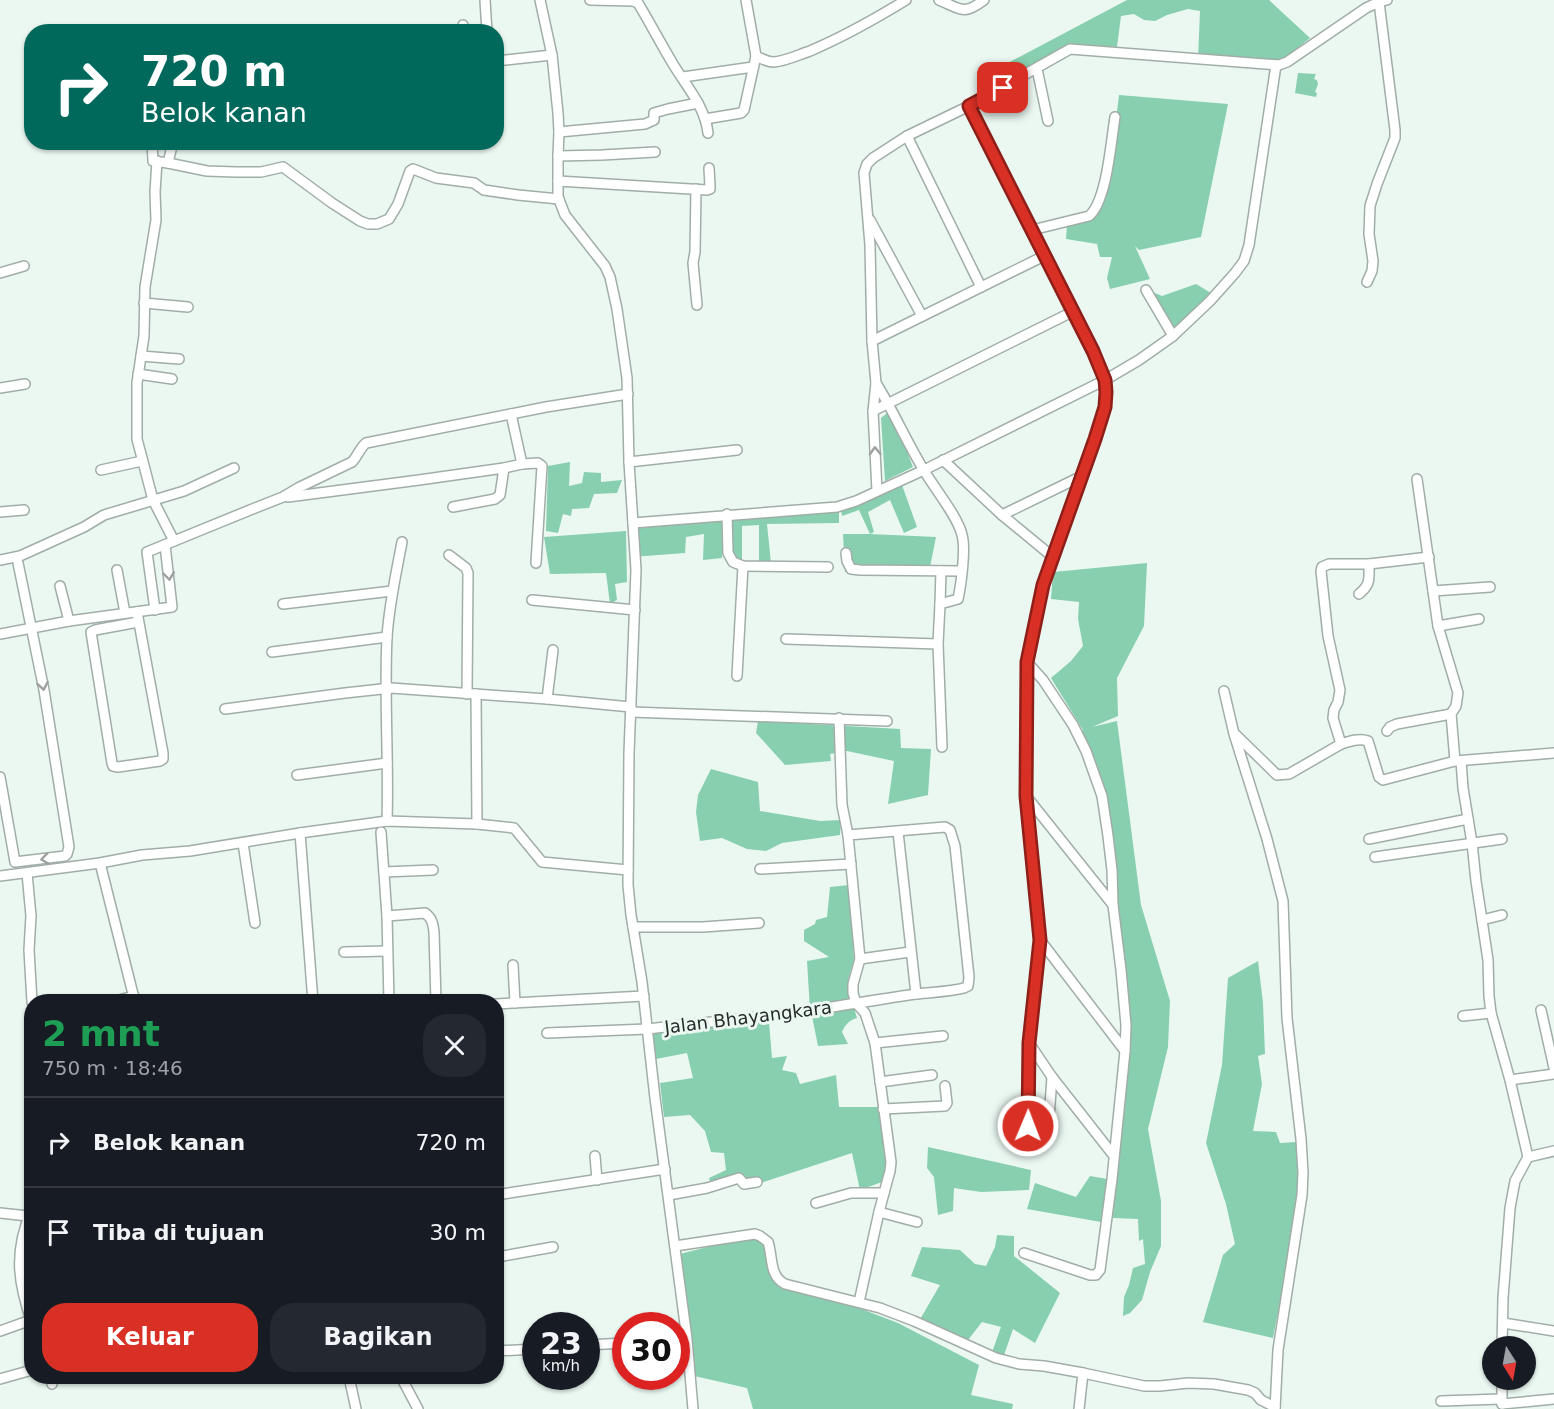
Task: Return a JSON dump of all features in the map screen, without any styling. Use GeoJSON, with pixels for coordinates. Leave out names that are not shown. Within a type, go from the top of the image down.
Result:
{"type":"FeatureCollection","features":[{"type":"Feature","properties":{"kind":"street"},"geometry":{"type":"LineString","coordinates":[[485,0],[486,24]]}},
{"type":"Feature","properties":{"kind":"street"},"geometry":{"type":"LineString","coordinates":[[540,0],[552,55],[560,132],[559,199],[565,215],[600,260],[610,278],[617,309],[628,394],[629,462],[636,570],[628,870],[630,915],[644,996],[684,1312]]}},
{"type":"Feature","properties":{"kind":"street"},"geometry":{"type":"LineString","coordinates":[[590,0],[638,3],[698,103],[708,133]]}},
{"type":"Feature","properties":{"kind":"street"},"geometry":{"type":"LineString","coordinates":[[705,119],[741,113],[744,110],[756,56],[746,0]]}},
{"type":"Feature","properties":{"kind":"street"},"geometry":{"type":"LineString","coordinates":[[756,56],[774,62],[790,59],[820,46],[906,0]]}},
{"type":"Feature","properties":{"kind":"street"},"geometry":{"type":"LineString","coordinates":[[939,0],[964,10],[974,8],[984,0]]}},
{"type":"Feature","properties":{"kind":"street"},"geometry":{"type":"LineString","coordinates":[[1359,0],[1366,8]]}},
{"type":"Feature","properties":{"kind":"street"},"geometry":{"type":"LineString","coordinates":[[877,491],[873,411],[876,383],[864,173],[867,164],[907,136],[969,106],[1064,52],[1076,49],[1282,65],[1366,8],[1383,1],[1395,138],[1370,206],[1369,234],[1373,261],[1367,282]]}},
{"type":"Feature","properties":{"kind":"street"},"geometry":{"type":"LineString","coordinates":[[504,60],[552,55]]}},
{"type":"Feature","properties":{"kind":"street"},"geometry":{"type":"LineString","coordinates":[[633,523],[837,507],[856,501],[924,470],[1105,380],[1173,336],[1210,302],[1244,261],[1249,246],[1276,65]]}},
{"type":"Feature","properties":{"kind":"street"},"geometry":{"type":"LineString","coordinates":[[683,77],[753,67]]}},
{"type":"Feature","properties":{"kind":"street"},"geometry":{"type":"LineString","coordinates":[[1036,69],[1048,121]]}},
{"type":"Feature","properties":{"kind":"street"},"geometry":{"type":"LineString","coordinates":[[560,132],[645,124],[654,120],[654,113],[698,103]]}},
{"type":"Feature","properties":{"kind":"street"},"geometry":{"type":"LineString","coordinates":[[969,106],[1074,311],[1105,380],[1105,407],[1043,585],[1027,662],[1026,796],[1040,940],[1029,1043],[1028,1131],[1031,1135],[1041,1137],[1048,1131],[1052,1077]]}},
{"type":"Feature","properties":{"kind":"street"},"geometry":{"type":"LineString","coordinates":[[1032,230],[1089,216],[1094,212],[1106,174],[1115,117]]}},
{"type":"Feature","properties":{"kind":"street"},"geometry":{"type":"LineString","coordinates":[[907,136],[981,287]]}},
{"type":"Feature","properties":{"kind":"street"},"geometry":{"type":"LineString","coordinates":[[152,150],[152,161],[207,171],[261,172],[284,167],[332,203],[360,222],[368,224],[377,224],[389,219],[398,204],[410,171],[413,169],[436,178],[474,183],[484,190],[559,199]]}},
{"type":"Feature","properties":{"kind":"street"},"geometry":{"type":"LineString","coordinates":[[168,163],[171,150]]}},
{"type":"Feature","properties":{"kind":"street"},"geometry":{"type":"LineString","coordinates":[[558,156],[655,152]]}},
{"type":"Feature","properties":{"kind":"street"},"geometry":{"type":"LineString","coordinates":[[0,634],[69,621],[172,608],[169,543],[153,500],[137,439],[138,374],[144,336],[145,287],[156,220],[157,162]]}},
{"type":"Feature","properties":{"kind":"street"},"geometry":{"type":"LineString","coordinates":[[558,181],[707,190],[710,189],[710,168]]}},
{"type":"Feature","properties":{"kind":"street"},"geometry":{"type":"LineString","coordinates":[[696,189],[693,263],[697,304]]}},
{"type":"Feature","properties":{"kind":"street"},"geometry":{"type":"LineString","coordinates":[[868,216],[922,316]]}},
{"type":"Feature","properties":{"kind":"street"},"geometry":{"type":"LineString","coordinates":[[872,341],[1044,256]]}},
{"type":"Feature","properties":{"kind":"street"},"geometry":{"type":"LineString","coordinates":[[0,273],[24,266]]}},
{"type":"Feature","properties":{"kind":"street"},"geometry":{"type":"LineString","coordinates":[[1146,290],[1173,336]]}},
{"type":"Feature","properties":{"kind":"street"},"geometry":{"type":"LineString","coordinates":[[144,303],[188,307]]}},
{"type":"Feature","properties":{"kind":"street"},"geometry":{"type":"LineString","coordinates":[[873,411],[1074,311]]}},
{"type":"Feature","properties":{"kind":"street"},"geometry":{"type":"LineString","coordinates":[[141,356],[179,359]]}},
{"type":"Feature","properties":{"kind":"street"},"geometry":{"type":"LineString","coordinates":[[138,374],[172,379]]}},
{"type":"Feature","properties":{"kind":"street"},"geometry":{"type":"LineString","coordinates":[[876,383],[924,470],[959,526],[963,537],[958,599],[940,604]]}},
{"type":"Feature","properties":{"kind":"street"},"geometry":{"type":"LineString","coordinates":[[0,388],[25,384]]}},
{"type":"Feature","properties":{"kind":"street"},"geometry":{"type":"LineString","coordinates":[[155,610],[147,552],[283,497],[352,462],[366,443],[546,407],[628,394]]}},
{"type":"Feature","properties":{"kind":"street"},"geometry":{"type":"LineString","coordinates":[[511,414],[522,464]]}},
{"type":"Feature","properties":{"kind":"street"},"geometry":{"type":"LineString","coordinates":[[629,462],[737,450]]}},
{"type":"Feature","properties":{"kind":"street"},"geometry":{"type":"LineString","coordinates":[[943,460],[1002,515],[1053,557]]}},
{"type":"Feature","properties":{"kind":"street"},"geometry":{"type":"LineString","coordinates":[[101,470],[142,461]]}},
{"type":"Feature","properties":{"kind":"street"},"geometry":{"type":"LineString","coordinates":[[283,497],[538,463],[542,466],[536,564]]}},
{"type":"Feature","properties":{"kind":"street"},"geometry":{"type":"LineString","coordinates":[[0,560],[20,556],[84,527],[104,514],[184,491],[234,468]]}},
{"type":"Feature","properties":{"kind":"street"},"geometry":{"type":"LineString","coordinates":[[453,507],[495,499],[500,495],[504,468]]}},
{"type":"Feature","properties":{"kind":"street"},"geometry":{"type":"LineString","coordinates":[[1002,515],[1082,476]]}},
{"type":"Feature","properties":{"kind":"street"},"geometry":{"type":"LineString","coordinates":[[1417,479],[1438,626],[1458,693],[1456,706],[1451,714],[1488,960],[1491,1013],[1528,1156],[1515,1181],[1512,1194],[1503,1298],[1502,1336]]}},
{"type":"Feature","properties":{"kind":"street"},"geometry":{"type":"LineString","coordinates":[[0,512],[24,510]]}},
{"type":"Feature","properties":{"kind":"street"},"geometry":{"type":"LineString","coordinates":[[727,514],[728,553],[733,562],[743,566],[828,567]]}},
{"type":"Feature","properties":{"kind":"street"},"geometry":{"type":"LineString","coordinates":[[387,821],[387,637],[392,591],[402,542]]}},
{"type":"Feature","properties":{"kind":"street"},"geometry":{"type":"LineString","coordinates":[[846,553],[851,569],[961,571]]}},
{"type":"Feature","properties":{"kind":"street"},"geometry":{"type":"LineString","coordinates":[[449,555],[466,568],[468,573],[477,824]]}},
{"type":"Feature","properties":{"kind":"street"},"geometry":{"type":"LineString","coordinates":[[1341,744],[1333,718],[1340,690],[1328,636],[1322,567],[1329,564],[1369,564],[1429,557]]}},
{"type":"Feature","properties":{"kind":"street"},"geometry":{"type":"LineString","coordinates":[[16,863],[65,856],[69,847],[44,690],[18,563]]}},
{"type":"Feature","properties":{"kind":"street"},"geometry":{"type":"LineString","coordinates":[[1359,594],[1368,585],[1369,564]]}},
{"type":"Feature","properties":{"kind":"street"},"geometry":{"type":"LineString","coordinates":[[737,676],[743,566]]}},
{"type":"Feature","properties":{"kind":"street"},"geometry":{"type":"LineString","coordinates":[[117,570],[125,613]]}},
{"type":"Feature","properties":{"kind":"street"},"geometry":{"type":"LineString","coordinates":[[941,571],[938,644],[942,747]]}},
{"type":"Feature","properties":{"kind":"street"},"geometry":{"type":"LineString","coordinates":[[60,586],[69,621]]}},
{"type":"Feature","properties":{"kind":"street"},"geometry":{"type":"LineString","coordinates":[[1433,591],[1490,587]]}},
{"type":"Feature","properties":{"kind":"street"},"geometry":{"type":"LineString","coordinates":[[283,604],[392,591]]}},
{"type":"Feature","properties":{"kind":"street"},"geometry":{"type":"LineString","coordinates":[[532,600],[635,610]]}},
{"type":"Feature","properties":{"kind":"street"},"geometry":{"type":"LineString","coordinates":[[136,612],[138,622],[163,753],[163,759],[118,767],[112,763],[91,632],[138,622]]}},
{"type":"Feature","properties":{"kind":"street"},"geometry":{"type":"LineString","coordinates":[[1438,626],[1479,618]]}},
{"type":"Feature","properties":{"kind":"street"},"geometry":{"type":"LineString","coordinates":[[272,652],[387,637]]}},
{"type":"Feature","properties":{"kind":"street"},"geometry":{"type":"LineString","coordinates":[[786,639],[938,644]]}},
{"type":"Feature","properties":{"kind":"street"},"geometry":{"type":"LineString","coordinates":[[547,699],[553,650]]}},
{"type":"Feature","properties":{"kind":"street"},"geometry":{"type":"LineString","coordinates":[[1024,1253],[1090,1275],[1095,1275],[1100,1270],[1114,1156],[1126,1025],[1113,905],[1112,870],[1102,796],[1086,751],[1072,725],[1043,680],[1027,662]]}},
{"type":"Feature","properties":{"kind":"street"},"geometry":{"type":"LineString","coordinates":[[225,709],[386,688],[547,699],[631,709],[887,721]]}},
{"type":"Feature","properties":{"kind":"street"},"geometry":{"type":"LineString","coordinates":[[675,1246],[754,1234],[768,1242],[772,1266],[779,1281],[880,1308],[914,1320],[996,1358],[1144,1386],[1214,1384],[1248,1390],[1275,1408],[1278,1350],[1302,1195],[1300,1127],[1287,1018],[1283,901],[1267,839],[1234,734],[1224,691]]}},
{"type":"Feature","properties":{"kind":"street"},"geometry":{"type":"LineString","coordinates":[[1387,730],[1397,724],[1451,714]]}},
{"type":"Feature","properties":{"kind":"street"},"geometry":{"type":"LineString","coordinates":[[839,718],[842,805],[848,835],[860,959],[853,984],[853,1004],[865,1013],[875,1043],[891,1162],[859,1302]]}},
{"type":"Feature","properties":{"kind":"street"},"geometry":{"type":"LineString","coordinates":[[1234,734],[1277,775],[1289,774],[1352,740],[1368,741],[1379,777],[1383,780],[1458,761],[1554,753]]}},
{"type":"Feature","properties":{"kind":"street"},"geometry":{"type":"LineString","coordinates":[[297,775],[387,763]]}},
{"type":"Feature","properties":{"kind":"street"},"geometry":{"type":"LineString","coordinates":[[0,777],[14,860],[22,874],[31,915],[29,950],[32,994]]}},
{"type":"Feature","properties":{"kind":"street"},"geometry":{"type":"LineString","coordinates":[[1026,796],[1113,905]]}},
{"type":"Feature","properties":{"kind":"street"},"geometry":{"type":"LineString","coordinates":[[1369,839],[1468,819]]}},
{"type":"Feature","properties":{"kind":"street"},"geometry":{"type":"LineString","coordinates":[[0,876],[142,855],[189,851],[387,821],[477,824],[516,830],[542,862],[628,870]]}},
{"type":"Feature","properties":{"kind":"street","name":"Jalan Bhayangkara"},"geometry":{"type":"LineString","coordinates":[[547,1034],[647,1029],[803,1012],[916,994],[960,990],[968,986],[962,905],[955,846],[950,830],[938,827],[898,832]]}},
{"type":"Feature","properties":{"kind":"street"},"geometry":{"type":"LineString","coordinates":[[381,832],[387,916],[389,994]]}},
{"type":"Feature","properties":{"kind":"street"},"geometry":{"type":"LineString","coordinates":[[848,835],[898,832],[916,994]]}},
{"type":"Feature","properties":{"kind":"street"},"geometry":{"type":"LineString","coordinates":[[300,833],[312,994]]}},
{"type":"Feature","properties":{"kind":"street"},"geometry":{"type":"LineString","coordinates":[[1375,857],[1502,839]]}},
{"type":"Feature","properties":{"kind":"street"},"geometry":{"type":"LineString","coordinates":[[243,843],[255,923]]}},
{"type":"Feature","properties":{"kind":"street"},"geometry":{"type":"LineString","coordinates":[[100,863],[134,994]]}},
{"type":"Feature","properties":{"kind":"street"},"geometry":{"type":"LineString","coordinates":[[760,869],[851,864]]}},
{"type":"Feature","properties":{"kind":"street"},"geometry":{"type":"LineString","coordinates":[[384,872],[433,870]]}},
{"type":"Feature","properties":{"kind":"street"},"geometry":{"type":"LineString","coordinates":[[387,916],[425,913],[430,916],[434,932],[436,994]]}},
{"type":"Feature","properties":{"kind":"street"},"geometry":{"type":"LineString","coordinates":[[1482,920],[1502,915]]}},
{"type":"Feature","properties":{"kind":"street"},"geometry":{"type":"LineString","coordinates":[[633,927],[703,927],[759,923]]}},
{"type":"Feature","properties":{"kind":"street"},"geometry":{"type":"LineString","coordinates":[[1040,940],[1125,1051]]}},
{"type":"Feature","properties":{"kind":"street"},"geometry":{"type":"LineString","coordinates":[[344,952],[387,951]]}},
{"type":"Feature","properties":{"kind":"street"},"geometry":{"type":"LineString","coordinates":[[860,959],[910,952]]}},
{"type":"Feature","properties":{"kind":"street"},"geometry":{"type":"LineString","coordinates":[[513,966],[514,1003]]}},
{"type":"Feature","properties":{"kind":"street"},"geometry":{"type":"LineString","coordinates":[[504,1004],[644,996]]}},
{"type":"Feature","properties":{"kind":"street"},"geometry":{"type":"LineString","coordinates":[[1541,1010],[1554,1068]]}},
{"type":"Feature","properties":{"kind":"street"},"geometry":{"type":"LineString","coordinates":[[1463,1016],[1491,1013]]}},
{"type":"Feature","properties":{"kind":"street"},"geometry":{"type":"LineString","coordinates":[[875,1043],[943,1036]]}},
{"type":"Feature","properties":{"kind":"street"},"geometry":{"type":"LineString","coordinates":[[1029,1043],[1052,1077],[1114,1156]]}},
{"type":"Feature","properties":{"kind":"street"},"geometry":{"type":"LineString","coordinates":[[1510,1080],[1554,1074]]}},
{"type":"Feature","properties":{"kind":"street"},"geometry":{"type":"LineString","coordinates":[[880,1082],[932,1075]]}},
{"type":"Feature","properties":{"kind":"street"},"geometry":{"type":"LineString","coordinates":[[883,1109],[945,1106],[945,1086]]}},
{"type":"Feature","properties":{"kind":"street"},"geometry":{"type":"LineString","coordinates":[[1528,1156],[1554,1151]]}},
{"type":"Feature","properties":{"kind":"street"},"geometry":{"type":"LineString","coordinates":[[595,1156],[597,1180]]}},
{"type":"Feature","properties":{"kind":"street"},"geometry":{"type":"LineString","coordinates":[[504,1194],[665,1169]]}},
{"type":"Feature","properties":{"kind":"street"},"geometry":{"type":"LineString","coordinates":[[669,1195],[707,1188],[739,1178],[744,1184],[757,1182]]}},
{"type":"Feature","properties":{"kind":"street"},"geometry":{"type":"LineString","coordinates":[[816,1203],[851,1193],[884,1193]]}},
{"type":"Feature","properties":{"kind":"street"},"geometry":{"type":"LineString","coordinates":[[0,1213],[24,1212]]}},
{"type":"Feature","properties":{"kind":"street"},"geometry":{"type":"LineString","coordinates":[[879,1212],[917,1222]]}},
{"type":"Feature","properties":{"kind":"street"},"geometry":{"type":"LineString","coordinates":[[24,1234],[18,1262],[24,1296]]}},
{"type":"Feature","properties":{"kind":"street"},"geometry":{"type":"LineString","coordinates":[[504,1256],[553,1247]]}},
{"type":"Feature","properties":{"kind":"street"},"geometry":{"type":"LineString","coordinates":[[0,1331],[24,1323]]}},
{"type":"Feature","properties":{"kind":"street"},"geometry":{"type":"LineString","coordinates":[[1503,1323],[1554,1330]]}},
{"type":"Feature","properties":{"kind":"street"},"geometry":{"type":"LineString","coordinates":[[504,1350],[522,1349]]}},
{"type":"Feature","properties":{"kind":"street"},"geometry":{"type":"LineString","coordinates":[[0,1379],[24,1372]]}},
{"type":"Feature","properties":{"kind":"street"},"geometry":{"type":"LineString","coordinates":[[1079,1409],[1083,1373]]}},
{"type":"Feature","properties":{"kind":"street"},"geometry":{"type":"LineString","coordinates":[[690,1374],[693,1409]]}},
{"type":"Feature","properties":{"kind":"street"},"geometry":{"type":"LineString","coordinates":[[351,1384],[356,1409]]}},
{"type":"Feature","properties":{"kind":"street"},"geometry":{"type":"LineString","coordinates":[[405,1384],[418,1409]]}},
{"type":"Feature","properties":{"kind":"street"},"geometry":{"type":"LineString","coordinates":[[1441,1401],[1502,1404],[1554,1399]]}},
{"type":"Feature","properties":{"kind":"green space"},"geometry":{"type":"Polygon","coordinates":[[[1127,0],[1269,0],[1310,38],[1276,65],[1198,59],[1200,11],[1188,9],[1155,21],[1144,20],[1134,14],[1121,16],[1117,47],[1075,44],[990,91],[985,75],[1127,0]]]}},
{"type":"Feature","properties":{"kind":"green space"},"geometry":{"type":"Polygon","coordinates":[[[1298,73],[1316,74],[1314,79],[1318,84],[1316,97],[1295,93],[1298,73]]]}},
{"type":"Feature","properties":{"kind":"green space"},"geometry":{"type":"Polygon","coordinates":[[[1119,95],[1228,104],[1201,237],[1139,250],[1135,246],[1150,279],[1110,289],[1107,278],[1112,257],[1100,257],[1097,244],[1066,239],[1067,225],[1098,211],[1109,177],[1119,95]]]}},
{"type":"Feature","properties":{"kind":"green space"},"geometry":{"type":"Polygon","coordinates":[[[1196,284],[1211,293],[1174,332],[1150,291],[1162,296],[1196,284]]]}},
{"type":"Feature","properties":{"kind":"green space"},"geometry":{"type":"Polygon","coordinates":[[[891,410],[913,467],[885,481],[881,418],[891,410]]]}},
{"type":"Feature","properties":{"kind":"green space"},"geometry":{"type":"Polygon","coordinates":[[[570,462],[569,486],[582,483],[584,472],[601,473],[601,482],[622,480],[617,493],[594,494],[589,508],[572,509],[571,516],[563,514],[558,533],[546,531],[548,466],[570,462]]]}},
{"type":"Feature","properties":{"kind":"green space"},"geometry":{"type":"Polygon","coordinates":[[[902,485],[917,527],[904,533],[890,500],[868,512],[874,532],[870,534],[859,510],[842,516],[841,510],[902,485]]]}},
{"type":"Feature","properties":{"kind":"green space"},"geometry":{"type":"Polygon","coordinates":[[[839,511],[839,523],[767,524],[771,563],[759,563],[759,525],[742,526],[742,562],[733,561],[732,517],[839,511]]]}},
{"type":"Feature","properties":{"kind":"green space"},"geometry":{"type":"Polygon","coordinates":[[[722,520],[722,558],[703,560],[704,534],[686,537],[685,553],[632,557],[631,527],[722,520]]]}},
{"type":"Feature","properties":{"kind":"green space"},"geometry":{"type":"Polygon","coordinates":[[[626,531],[627,582],[615,584],[617,600],[610,604],[606,573],[550,574],[544,537],[626,531]]]}},
{"type":"Feature","properties":{"kind":"green space"},"geometry":{"type":"Polygon","coordinates":[[[843,534],[936,537],[930,567],[845,572],[843,534]]]}},
{"type":"Feature","properties":{"kind":"green space"},"geometry":{"type":"Polygon","coordinates":[[[1147,563],[1144,626],[1117,678],[1118,716],[1092,727],[1117,721],[1141,905],[1170,1001],[1168,1047],[1148,1129],[1161,1201],[1161,1246],[1142,1300],[1130,1313],[1123,1316],[1124,1297],[1133,1268],[1145,1264],[1143,1239],[1139,1241],[1138,1219],[1113,1218],[1108,1201],[1125,1004],[1103,806],[1079,732],[1083,730],[1051,678],[1071,661],[1083,646],[1078,619],[1079,602],[1051,599],[1053,572],[1147,563]]]}},
{"type":"Feature","properties":{"kind":"green space"},"geometry":{"type":"Polygon","coordinates":[[[758,721],[900,729],[901,748],[931,749],[928,795],[888,804],[894,761],[847,751],[830,754],[831,761],[785,765],[756,733],[758,721]]]}},
{"type":"Feature","properties":{"kind":"green space"},"geometry":{"type":"Polygon","coordinates":[[[711,769],[758,782],[760,811],[820,821],[841,820],[840,835],[782,843],[766,851],[747,849],[722,838],[700,841],[696,812],[698,795],[711,769]]]}},
{"type":"Feature","properties":{"kind":"green space"},"geometry":{"type":"Polygon","coordinates":[[[849,885],[854,959],[848,980],[851,998],[810,1010],[807,961],[829,957],[804,941],[804,930],[815,924],[816,920],[827,917],[830,887],[849,885]]]}},
{"type":"Feature","properties":{"kind":"green space"},"geometry":{"type":"Polygon","coordinates":[[[1258,961],[1263,1003],[1265,1054],[1258,1056],[1262,1084],[1253,1131],[1276,1132],[1280,1143],[1297,1142],[1303,1184],[1273,1338],[1203,1322],[1223,1255],[1235,1244],[1226,1204],[1206,1143],[1222,1065],[1228,978],[1258,961]]]}},
{"type":"Feature","properties":{"kind":"green space"},"geometry":{"type":"Polygon","coordinates":[[[854,1008],[857,1018],[848,1023],[842,1032],[848,1044],[818,1046],[812,1016],[854,1008]]]}},
{"type":"Feature","properties":{"kind":"green space"},"geometry":{"type":"Polygon","coordinates":[[[769,1022],[772,1058],[787,1056],[782,1070],[796,1073],[800,1084],[836,1075],[839,1107],[878,1107],[886,1163],[882,1182],[860,1190],[852,1153],[748,1187],[738,1177],[712,1187],[709,1178],[726,1170],[724,1153],[711,1152],[705,1131],[690,1115],[664,1117],[660,1083],[693,1078],[687,1053],[656,1059],[652,1034],[769,1022]]]}},
{"type":"Feature","properties":{"kind":"green space"},"geometry":{"type":"Polygon","coordinates":[[[928,1147],[1031,1170],[1029,1190],[981,1192],[954,1188],[953,1211],[938,1215],[934,1177],[927,1168],[928,1147]]]}},
{"type":"Feature","properties":{"kind":"green space"},"geometry":{"type":"Polygon","coordinates":[[[1090,1176],[1107,1179],[1101,1222],[1027,1209],[1035,1183],[1076,1197],[1090,1176]]]}},
{"type":"Feature","properties":{"kind":"green space"},"geometry":{"type":"Polygon","coordinates":[[[754,1235],[768,1243],[771,1266],[785,1287],[838,1300],[898,1323],[979,1365],[971,1395],[1013,1404],[1012,1409],[753,1409],[747,1388],[690,1375],[690,1312],[683,1312],[676,1255],[754,1235]]]}},
{"type":"Feature","properties":{"kind":"green space"},"geometry":{"type":"Polygon","coordinates":[[[997,1235],[1014,1236],[1014,1256],[1060,1293],[1035,1343],[1013,1329],[1003,1358],[991,1355],[1001,1327],[982,1322],[965,1344],[919,1321],[940,1285],[911,1276],[922,1247],[960,1250],[975,1264],[986,1266],[995,1247],[997,1235]]]}},
{"type":"Feature","properties":{"kind":"route"},"geometry":{"type":"LineString","coordinates":[[1003,88],[969,106],[1074,311],[1105,380],[1106,392],[1105,407],[1095,439],[1043,585],[1027,662],[1026,796],[1040,940],[1029,1043],[1028,1126]]}}]}
